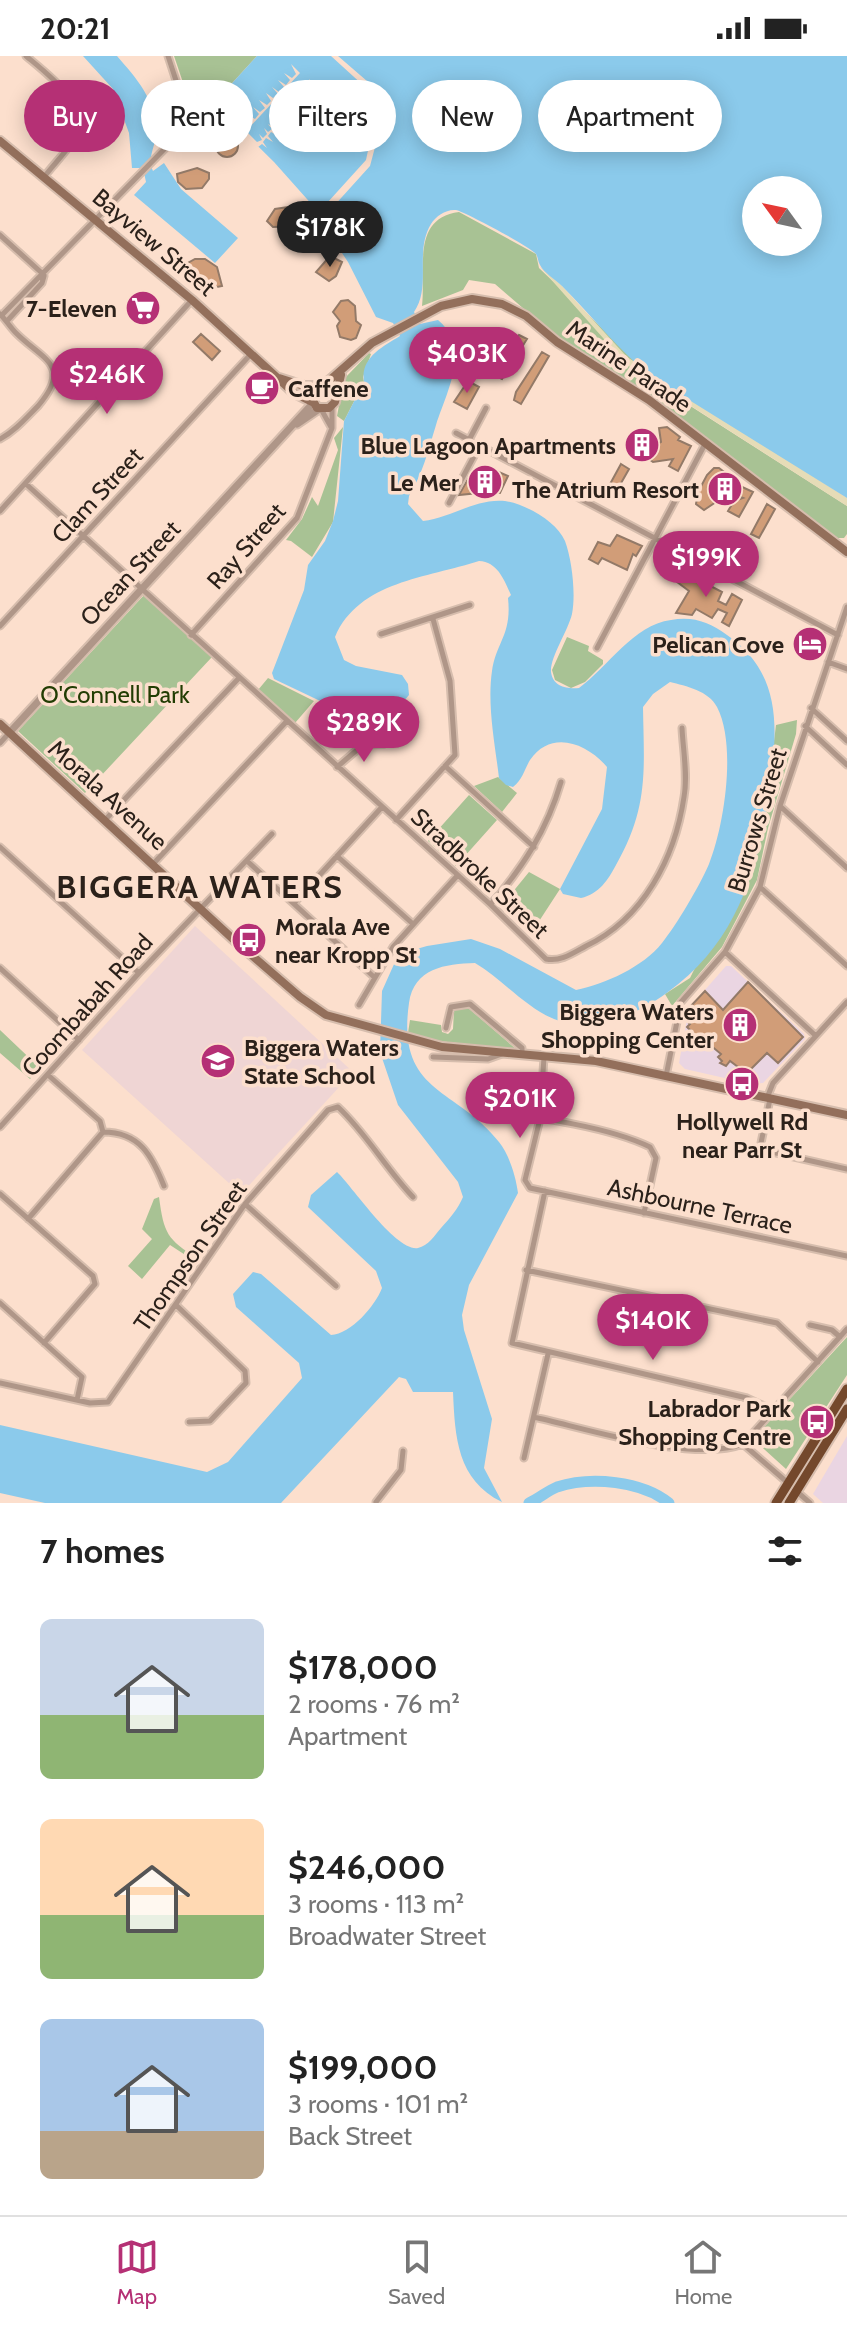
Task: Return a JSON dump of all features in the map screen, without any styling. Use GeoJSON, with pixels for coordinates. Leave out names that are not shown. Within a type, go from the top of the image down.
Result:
{"type":"FeatureCollection","features":[{"type":"Feature","properties":{"kind":"highway"},"geometry":{"type":"LineString","coordinates":[[776,1503],[847,1389]]}},
{"type":"Feature","properties":{"kind":"highway"},"geometry":{"type":"LineString","coordinates":[[789,1503],[847,1409]]}},
{"type":"Feature","properties":{"kind":"main road","name":"Bayview Street"},"geometry":{"type":"LineString","coordinates":[[0,141],[192,300],[294,393],[316,406]]}},
{"type":"Feature","properties":{"kind":"main road","name":"Marine Parade"},"geometry":{"type":"LineString","coordinates":[[320,387],[372,343],[451,303],[472,299],[515,309],[557,342],[649,400],[847,554]]}},
{"type":"Feature","properties":{"kind":"main road","name":"Marine Parade"},"geometry":{"type":"LineString","coordinates":[[335,396],[346,367]]}},
{"type":"Feature","properties":{"kind":"main road","name":"Bayview Street"},"geometry":{"type":"LineString","coordinates":[[279,378],[320,387]]}},
{"type":"Feature","properties":{"kind":"main road"},"geometry":{"type":"LineString","coordinates":[[320,387],[331,388],[335,396],[332,406],[316,406],[312,395],[320,387]]}},
{"type":"Feature","properties":{"kind":"main road","name":"Morala Avenue"},"geometry":{"type":"LineString","coordinates":[[0,724],[300,997],[336,1018],[442,1047],[596,1061],[847,1115]]}},
{"type":"Feature","properties":{"kind":"street"},"geometry":{"type":"LineString","coordinates":[[26,56],[64,89],[81,126],[76,137],[44,177]]}},
{"type":"Feature","properties":{"kind":"street"},"geometry":{"type":"LineString","coordinates":[[168,56],[175,80]]}},
{"type":"Feature","properties":{"kind":"street"},"geometry":{"type":"LineString","coordinates":[[0,439],[22,423],[40,403],[54,379],[53,367],[47,358],[16,333],[1,315],[165,152]]}},
{"type":"Feature","properties":{"kind":"street"},"geometry":{"type":"LineString","coordinates":[[0,235],[44,275]]}},
{"type":"Feature","properties":{"kind":"street"},"geometry":{"type":"LineString","coordinates":[[7,321],[42,283],[44,275]]}},
{"type":"Feature","properties":{"kind":"street"},"geometry":{"type":"LineString","coordinates":[[0,511],[192,300]]}},
{"type":"Feature","properties":{"kind":"street","name":"Clam Street"},"geometry":{"type":"LineString","coordinates":[[0,626],[252,353]]}},
{"type":"Feature","properties":{"kind":"street"},"geometry":{"type":"LineString","coordinates":[[294,393],[302,405],[301,415]]}},
{"type":"Feature","properties":{"kind":"street"},"geometry":{"type":"LineString","coordinates":[[316,406],[332,428]]}},
{"type":"Feature","properties":{"kind":"street","name":"Ocean Street"},"geometry":{"type":"LineString","coordinates":[[289,431],[301,415],[316,406]]}},
{"type":"Feature","properties":{"kind":"street","name":"Ocean Street"},"geometry":{"type":"LineString","coordinates":[[0,743],[289,431],[316,406]]}},
{"type":"Feature","properties":{"kind":"street","name":"Ray Street"},"geometry":{"type":"LineString","coordinates":[[191,635],[297,518],[332,428],[332,406]]}},
{"type":"Feature","properties":{"kind":"street"},"geometry":{"type":"LineString","coordinates":[[469,440],[486,408]]}},
{"type":"Feature","properties":{"kind":"street"},"geometry":{"type":"LineString","coordinates":[[456,433],[838,635]]}},
{"type":"Feature","properties":{"kind":"street"},"geometry":{"type":"LineString","coordinates":[[597,648],[706,443]]}},
{"type":"Feature","properties":{"kind":"street"},"geometry":{"type":"LineString","coordinates":[[449,503],[480,445]]}},
{"type":"Feature","properties":{"kind":"street","name":"Stradbroke Street"},"geometry":{"type":"LineString","coordinates":[[26,484],[491,905],[546,959],[556,961],[601,939],[627,921],[647,894],[671,848],[685,795],[682,728]]}},
{"type":"Feature","properties":{"kind":"street"},"geometry":{"type":"LineString","coordinates":[[381,634],[470,605]]}},
{"type":"Feature","properties":{"kind":"street","name":"Burrows Street"},"geometry":{"type":"LineString","coordinates":[[666,1076],[681,1002],[725,952],[760,887],[780,806],[847,607]]}},
{"type":"Feature","properties":{"kind":"street"},"geometry":{"type":"LineString","coordinates":[[396,820],[455,755],[450,681],[433,619]]}},
{"type":"Feature","properties":{"kind":"street"},"geometry":{"type":"LineString","coordinates":[[828,662],[847,669]]}},
{"type":"Feature","properties":{"kind":"street"},"geometry":{"type":"LineString","coordinates":[[105,820],[239,678]]}},
{"type":"Feature","properties":{"kind":"street"},"geometry":{"type":"LineString","coordinates":[[811,708],[847,741]]}},
{"type":"Feature","properties":{"kind":"street"},"geometry":{"type":"LineString","coordinates":[[154,863],[287,721]]}},
{"type":"Feature","properties":{"kind":"street"},"geometry":{"type":"LineString","coordinates":[[805,726],[847,765]]}},
{"type":"Feature","properties":{"kind":"street"},"geometry":{"type":"LineString","coordinates":[[337,767],[364,744],[384,744]]}},
{"type":"Feature","properties":{"kind":"street"},"geometry":{"type":"LineString","coordinates":[[445,766],[534,847]]}},
{"type":"Feature","properties":{"kind":"street"},"geometry":{"type":"LineString","coordinates":[[491,905],[521,870],[553,810],[561,782]]}},
{"type":"Feature","properties":{"kind":"street"},"geometry":{"type":"LineString","coordinates":[[780,806],[847,868]]}},
{"type":"Feature","properties":{"kind":"street"},"geometry":{"type":"LineString","coordinates":[[294,903],[382,807]]}},
{"type":"Feature","properties":{"kind":"street","name":"Coombabah Road"},"geometry":{"type":"LineString","coordinates":[[0,1127],[139,973],[272,834]]}},
{"type":"Feature","properties":{"kind":"street"},"geometry":{"type":"LineString","coordinates":[[0,847],[139,973]]}},
{"type":"Feature","properties":{"kind":"street"},"geometry":{"type":"LineString","coordinates":[[337,856],[413,924]]}},
{"type":"Feature","properties":{"kind":"street"},"geometry":{"type":"LineString","coordinates":[[247,861],[374,977]]}},
{"type":"Feature","properties":{"kind":"street"},"geometry":{"type":"LineString","coordinates":[[359,1005],[374,977],[413,924],[457,876]]}},
{"type":"Feature","properties":{"kind":"street"},"geometry":{"type":"LineString","coordinates":[[760,887],[847,966]]}},
{"type":"Feature","properties":{"kind":"street"},"geometry":{"type":"LineString","coordinates":[[725,952],[816,1036]]}},
{"type":"Feature","properties":{"kind":"street"},"geometry":{"type":"LineString","coordinates":[[0,968],[79,1040]]}},
{"type":"Feature","properties":{"kind":"street"},"geometry":{"type":"LineString","coordinates":[[847,1002],[770,1086],[761,1143],[763,1150],[847,1169]]}},
{"type":"Feature","properties":{"kind":"street"},"geometry":{"type":"LineString","coordinates":[[446,1028],[451,1007],[470,1004],[522,1048],[522,1055]]}},
{"type":"Feature","properties":{"kind":"street"},"geometry":{"type":"LineString","coordinates":[[433,1057],[488,1059],[503,1053]]}},
{"type":"Feature","properties":{"kind":"street"},"geometry":{"type":"LineString","coordinates":[[544,1056],[540,1119],[525,1180],[530,1188],[545,1191],[512,1343],[548,1354],[747,1398],[773,1410]]}},
{"type":"Feature","properties":{"kind":"street"},"geometry":{"type":"LineString","coordinates":[[48,1075],[100,1121],[103,1132]]}},
{"type":"Feature","properties":{"kind":"street","name":"Thompson Street"},"geometry":{"type":"LineString","coordinates":[[77,1400],[108,1402],[245,1204],[328,1110],[338,1107],[358,1125],[392,1175],[413,1197]]}},
{"type":"Feature","properties":{"kind":"street"},"geometry":{"type":"LineString","coordinates":[[495,1117],[540,1119],[624,1137],[650,1147],[656,1158],[644,1213]]}},
{"type":"Feature","properties":{"kind":"street"},"geometry":{"type":"LineString","coordinates":[[28,1219],[103,1132],[123,1132],[152,1156],[164,1186]]}},
{"type":"Feature","properties":{"kind":"street","name":"Ashbourne Terrace"},"geometry":{"type":"LineString","coordinates":[[545,1191],[847,1256]]}},
{"type":"Feature","properties":{"kind":"street"},"geometry":{"type":"LineString","coordinates":[[0,1194],[93,1276],[95,1284],[44,1343]]}},
{"type":"Feature","properties":{"kind":"street"},"geometry":{"type":"LineString","coordinates":[[245,1204],[336,1286]]}},
{"type":"Feature","properties":{"kind":"street"},"geometry":{"type":"LineString","coordinates":[[526,1270],[777,1323],[818,1362]]}},
{"type":"Feature","properties":{"kind":"street"},"geometry":{"type":"LineString","coordinates":[[0,1303],[82,1377],[77,1400],[0,1383]]}},
{"type":"Feature","properties":{"kind":"street"},"geometry":{"type":"LineString","coordinates":[[176,1305],[245,1371],[246,1383],[210,1421],[189,1422]]}},
{"type":"Feature","properties":{"kind":"street"},"geometry":{"type":"LineString","coordinates":[[810,1325],[832,1330],[840,1337]]}},
{"type":"Feature","properties":{"kind":"street"},"geometry":{"type":"LineString","coordinates":[[534,1417],[683,1449],[732,1448],[743,1444],[847,1329]]}},
{"type":"Feature","properties":{"kind":"street"},"geometry":{"type":"LineString","coordinates":[[524,1458],[548,1354]]}},
{"type":"Feature","properties":{"kind":"street"},"geometry":{"type":"LineString","coordinates":[[743,1444],[810,1503]]}},
{"type":"Feature","properties":{"kind":"street"},"geometry":{"type":"LineString","coordinates":[[368,1502],[377,1502],[401,1470],[403,1451]]}},
{"type":"Feature","properties":{"kind":"shaded area","name":"Biggera Waters State School"},"geometry":{"type":"Polygon","coordinates":[[[195,926],[353,1072],[241,1194],[82,1050],[195,926]]]}},
{"type":"Feature","properties":{"kind":"shaded area","name":"Biggera Waters Shopping Center"},"geometry":{"type":"Polygon","coordinates":[[[726,966],[731,966],[804,1034],[805,1039],[763,1083],[751,1084],[685,1069],[679,1063],[689,1008],[726,966]]]}},
{"type":"Feature","properties":{"kind":"shaded area","name":"Labrador Park Shopping Centre"},"geometry":{"type":"Polygon","coordinates":[[[847,1436],[847,1503],[823,1503],[813,1494],[847,1436]]]}},
{"type":"Feature","properties":{"kind":"green space"},"geometry":{"type":"Polygon","coordinates":[[[174,56],[257,56],[235,80],[182,80],[174,56]]]}},
{"type":"Feature","properties":{"kind":"green space"},"geometry":{"type":"Polygon","coordinates":[[[459,212],[536,254],[539,268],[670,393],[847,506],[847,534],[844,538],[837,538],[707,441],[567,346],[495,284],[469,280],[463,290],[422,306],[427,235],[444,216],[459,212]]]}},
{"type":"Feature","properties":{"kind":"green space"},"geometry":{"type":"Polygon","coordinates":[[[369,353],[364,382],[344,421],[337,416],[344,379],[369,353]]]}},
{"type":"Feature","properties":{"kind":"green space"},"geometry":{"type":"Polygon","coordinates":[[[343,427],[333,522],[312,557],[286,540],[302,519],[312,497],[318,506],[338,450],[334,438],[343,427]]]}},
{"type":"Feature","properties":{"kind":"green space","name":"O'Connell Park"},"geometry":{"type":"Polygon","coordinates":[[[145,594],[212,657],[85,793],[18,731],[145,594]]]}},
{"type":"Feature","properties":{"kind":"green space"},"geometry":{"type":"Polygon","coordinates":[[[567,637],[589,646],[588,651],[603,660],[603,664],[585,682],[571,688],[555,680],[552,670],[567,637]]]}},
{"type":"Feature","properties":{"kind":"green space"},"geometry":{"type":"Polygon","coordinates":[[[268,678],[314,701],[295,723],[258,690],[268,678]]]}},
{"type":"Feature","properties":{"kind":"green space"},"geometry":{"type":"Polygon","coordinates":[[[797,720],[796,734],[768,828],[757,880],[722,947],[672,1006],[665,994],[690,978],[763,831],[776,725],[797,720]]]}},
{"type":"Feature","properties":{"kind":"green space"},"geometry":{"type":"Polygon","coordinates":[[[498,777],[517,793],[502,812],[474,786],[498,777]]]}},
{"type":"Feature","properties":{"kind":"green space"},"geometry":{"type":"Polygon","coordinates":[[[469,795],[497,820],[456,866],[428,841],[469,795]]]}},
{"type":"Feature","properties":{"kind":"green space"},"geometry":{"type":"Polygon","coordinates":[[[529,872],[560,889],[532,932],[503,904],[529,872]]]}},
{"type":"Feature","properties":{"kind":"green space"},"geometry":{"type":"Polygon","coordinates":[[[467,1007],[516,1049],[438,1041],[408,1033],[410,1020],[441,1025],[442,1032],[448,1034],[453,1029],[454,1010],[467,1007]]]}},
{"type":"Feature","properties":{"kind":"green space"},"geometry":{"type":"Polygon","coordinates":[[[0,1030],[40,1068],[30,1079],[0,1053],[0,1030]]]}},
{"type":"Feature","properties":{"kind":"green space"},"geometry":{"type":"Polygon","coordinates":[[[159,1197],[165,1228],[173,1240],[198,1259],[196,1262],[170,1245],[142,1279],[128,1266],[152,1239],[142,1229],[154,1199],[159,1197]]]}},
{"type":"Feature","properties":{"kind":"green space"},"geometry":{"type":"Polygon","coordinates":[[[847,1337],[847,1375],[786,1469],[753,1439],[847,1337]]]}},
{"type":"Feature","properties":{"kind":"sand"},"geometry":{"type":"Polygon","coordinates":[[[540,267],[561,285],[627,357],[847,498],[847,506],[627,365],[540,267]]]}},
{"type":"Feature","properties":{"kind":"water"},"geometry":{"type":"Polygon","coordinates":[[[83,56],[117,56],[141,86],[141,152],[152,152],[153,171],[164,163],[181,189],[238,238],[215,263],[134,195],[146,182],[143,168],[132,168],[125,122],[125,80],[105,80],[83,56]]]}},
{"type":"Feature","properties":{"kind":"water"},"geometry":{"type":"Polygon","coordinates":[[[257,56],[847,56],[847,498],[652,377],[544,271],[536,254],[522,244],[456,210],[438,216],[431,224],[424,246],[422,291],[414,312],[420,324],[438,320],[448,331],[455,357],[454,371],[408,504],[423,521],[484,502],[505,501],[540,515],[561,534],[570,558],[574,597],[570,621],[551,666],[552,677],[558,684],[579,688],[633,638],[657,623],[671,620],[707,623],[746,651],[760,669],[768,688],[775,730],[768,799],[757,855],[738,907],[710,953],[668,992],[643,1008],[606,1019],[559,1020],[543,1014],[475,963],[433,970],[417,982],[412,991],[407,1033],[420,1072],[499,1142],[509,1159],[517,1187],[518,1193],[469,1285],[462,1315],[492,1419],[484,1468],[502,1502],[476,1482],[461,1456],[453,1392],[413,1392],[406,1379],[399,1377],[281,1503],[45,1503],[0,1493],[0,1425],[207,1472],[228,1462],[302,1378],[299,1363],[236,1307],[233,1294],[253,1272],[261,1274],[331,1335],[346,1330],[361,1318],[382,1288],[376,1271],[308,1207],[311,1195],[337,1172],[375,1217],[398,1240],[409,1246],[418,1248],[425,1245],[454,1213],[463,1197],[458,1182],[398,1105],[380,1052],[382,991],[395,962],[406,952],[471,939],[500,949],[576,990],[611,979],[645,960],[674,926],[709,864],[723,808],[726,742],[717,707],[703,693],[670,682],[653,694],[643,707],[642,788],[627,844],[610,876],[598,890],[581,898],[563,894],[560,889],[602,809],[607,767],[589,751],[558,742],[539,750],[513,787],[499,778],[490,697],[494,661],[506,630],[508,598],[511,595],[500,573],[486,562],[479,561],[396,584],[360,604],[346,618],[335,637],[344,660],[356,666],[402,675],[408,684],[409,695],[398,708],[358,713],[337,709],[274,679],[272,673],[304,590],[308,565],[325,541],[333,521],[338,501],[344,421],[364,382],[365,366],[380,349],[400,336],[393,323],[376,317],[348,262],[324,226],[323,217],[253,141],[253,80],[235,80],[257,56]]]}},
{"type":"Feature","properties":{"kind":"pier"},"geometry":{"type":"Polygon","coordinates":[[[331,56],[338,56],[366,80],[357,80],[331,56]]]}},
{"type":"Feature","properties":{"kind":"pier"},"geometry":{"type":"Polygon","coordinates":[[[291,64],[300,73],[290,80],[284,73],[292,78],[296,74],[291,64]]]}},
{"type":"Feature","properties":{"kind":"pier"},"geometry":{"type":"Polygon","coordinates":[[[259,100],[267,105],[269,103],[253,123],[253,118],[259,114],[253,107],[260,112],[265,108],[259,100]]]}},
{"type":"Feature","properties":{"kind":"pier"},"geometry":{"type":"Polygon","coordinates":[[[264,128],[269,131],[269,140],[266,138],[263,142],[267,148],[262,144],[258,147],[253,138],[257,142],[262,140],[259,134],[263,138],[267,134],[264,128]]]}},
{"type":"Feature","properties":{"kind":"pier"},"geometry":{"type":"Polygon","coordinates":[[[368,152],[374,152],[370,166],[323,218],[318,213],[366,160],[368,152]]]}},
{"type":"Feature","properties":{"kind":"building"},"geometry":{"type":"Polygon","coordinates":[[[218,152],[236,152],[227,157],[218,152]]]}},
{"type":"Feature","properties":{"kind":"building"},"geometry":{"type":"Polygon","coordinates":[[[197,168],[209,173],[209,179],[202,188],[186,189],[178,182],[177,174],[197,168]]]}},
{"type":"Feature","properties":{"kind":"building"},"geometry":{"type":"Polygon","coordinates":[[[288,207],[304,214],[306,220],[301,226],[273,227],[267,221],[275,209],[288,207]]]}},
{"type":"Feature","properties":{"kind":"building"},"geometry":{"type":"Polygon","coordinates":[[[330,256],[342,262],[336,276],[329,281],[316,272],[330,256]]]}},
{"type":"Feature","properties":{"kind":"building"},"geometry":{"type":"Polygon","coordinates":[[[195,259],[205,259],[217,267],[222,286],[212,288],[188,274],[186,264],[195,259]]]}},
{"type":"Feature","properties":{"kind":"building"},"geometry":{"type":"Polygon","coordinates":[[[348,300],[355,306],[356,321],[361,325],[356,338],[351,340],[340,337],[337,326],[340,321],[333,312],[341,301],[348,300]]]}},
{"type":"Feature","properties":{"kind":"building"},"geometry":{"type":"Polygon","coordinates":[[[201,334],[220,351],[212,360],[193,342],[201,334]]]}},
{"type":"Feature","properties":{"kind":"building"},"geometry":{"type":"Polygon","coordinates":[[[519,335],[527,339],[502,379],[492,374],[519,335]]]}},
{"type":"Feature","properties":{"kind":"building"},"geometry":{"type":"Polygon","coordinates":[[[542,352],[549,356],[521,404],[514,400],[516,392],[542,352]]]}},
{"type":"Feature","properties":{"kind":"building"},"geometry":{"type":"Polygon","coordinates":[[[468,381],[479,387],[467,409],[454,402],[468,381]]]}},
{"type":"Feature","properties":{"kind":"building","name":"Blue Lagoon Apartments"},"geometry":{"type":"Polygon","coordinates":[[[667,427],[680,437],[678,440],[691,446],[678,471],[669,466],[673,459],[653,462],[634,448],[633,441],[641,430],[649,433],[649,444],[653,446],[661,442],[659,428],[667,427]]]}},
{"type":"Feature","properties":{"kind":"building"},"geometry":{"type":"Polygon","coordinates":[[[621,464],[629,469],[612,499],[604,495],[621,464]]]}},
{"type":"Feature","properties":{"kind":"building","name":"Le Mer"},"geometry":{"type":"Polygon","coordinates":[[[485,466],[508,476],[500,493],[489,491],[489,488],[459,495],[473,470],[485,466]]]}},
{"type":"Feature","properties":{"kind":"building","name":"The Atrium Resort"},"geometry":{"type":"Polygon","coordinates":[[[714,468],[719,468],[732,478],[731,490],[721,503],[716,502],[704,510],[696,504],[698,492],[707,475],[714,468]]]}},
{"type":"Feature","properties":{"kind":"building"},"geometry":{"type":"Polygon","coordinates":[[[740,486],[753,492],[739,517],[728,511],[734,501],[743,498],[736,495],[740,486]]]}},
{"type":"Feature","properties":{"kind":"building"},"geometry":{"type":"Polygon","coordinates":[[[767,504],[775,509],[759,538],[751,534],[767,504]]]}},
{"type":"Feature","properties":{"kind":"building"},"geometry":{"type":"Polygon","coordinates":[[[617,535],[642,546],[636,556],[633,554],[627,570],[602,558],[598,564],[589,559],[598,542],[610,546],[617,535]]]}},
{"type":"Feature","properties":{"kind":"building"},"geometry":{"type":"Polygon","coordinates":[[[682,571],[722,592],[718,601],[726,605],[732,594],[742,600],[729,626],[722,622],[727,613],[718,609],[712,618],[696,609],[692,615],[676,613],[689,591],[677,582],[682,571]]]}},
{"type":"Feature","properties":{"kind":"building","name":"Biggera Waters Shopping Center"},"geometry":{"type":"Polygon","coordinates":[[[748,982],[803,1037],[778,1063],[767,1053],[751,1069],[742,1070],[730,1061],[726,1066],[720,1063],[722,1061],[718,1057],[721,1054],[703,1039],[700,1040],[687,1027],[690,1024],[687,1021],[689,1008],[705,991],[723,1010],[748,982]]]}},
{"type":"Feature","properties":{"kind":"waterway"},"geometry":{"type":"LineString","coordinates":[[529,1503],[557,1487],[600,1481],[631,1485],[669,1503]]}},
{"type":"Feature","properties":{"kind":"place","name":"7-Eleven"},"geometry":{"type":"Point","coordinates":[143,308]}},
{"type":"Feature","properties":{"kind":"place","name":"Caffene"},"geometry":{"type":"Point","coordinates":[262,388]}},
{"type":"Feature","properties":{"kind":"place","name":"Blue Lagoon Apartments"},"geometry":{"type":"Point","coordinates":[642,445]}},
{"type":"Feature","properties":{"kind":"place","name":"Le Mer"},"geometry":{"type":"Point","coordinates":[485,482]}},
{"type":"Feature","properties":{"kind":"place","name":"The Atrium Resort"},"geometry":{"type":"Point","coordinates":[725,489]}},
{"type":"Feature","properties":{"kind":"place","name":"Pelican Cove"},"geometry":{"type":"Point","coordinates":[810,644]}},
{"type":"Feature","properties":{"kind":"place","name":"Morala Ave near Kropp St"},"geometry":{"type":"Point","coordinates":[249,940]}},
{"type":"Feature","properties":{"kind":"place","name":"Biggera Waters Shopping Center"},"geometry":{"type":"Point","coordinates":[740,1025]}},
{"type":"Feature","properties":{"kind":"place","name":"Biggera Waters State School"},"geometry":{"type":"Point","coordinates":[218,1061]}},
{"type":"Feature","properties":{"kind":"place","name":"Hollywell Rd near Parr St"},"geometry":{"type":"Point","coordinates":[742,1084]}},
{"type":"Feature","properties":{"kind":"place","name":"Labrador Park Shopping Centre"},"geometry":{"type":"Point","coordinates":[817,1422]}},
{"type":"Feature","properties":{"kind":"district","name":"BIGGERA WATERS"},"geometry":{"type":"Point","coordinates":[200,886]}}]}
